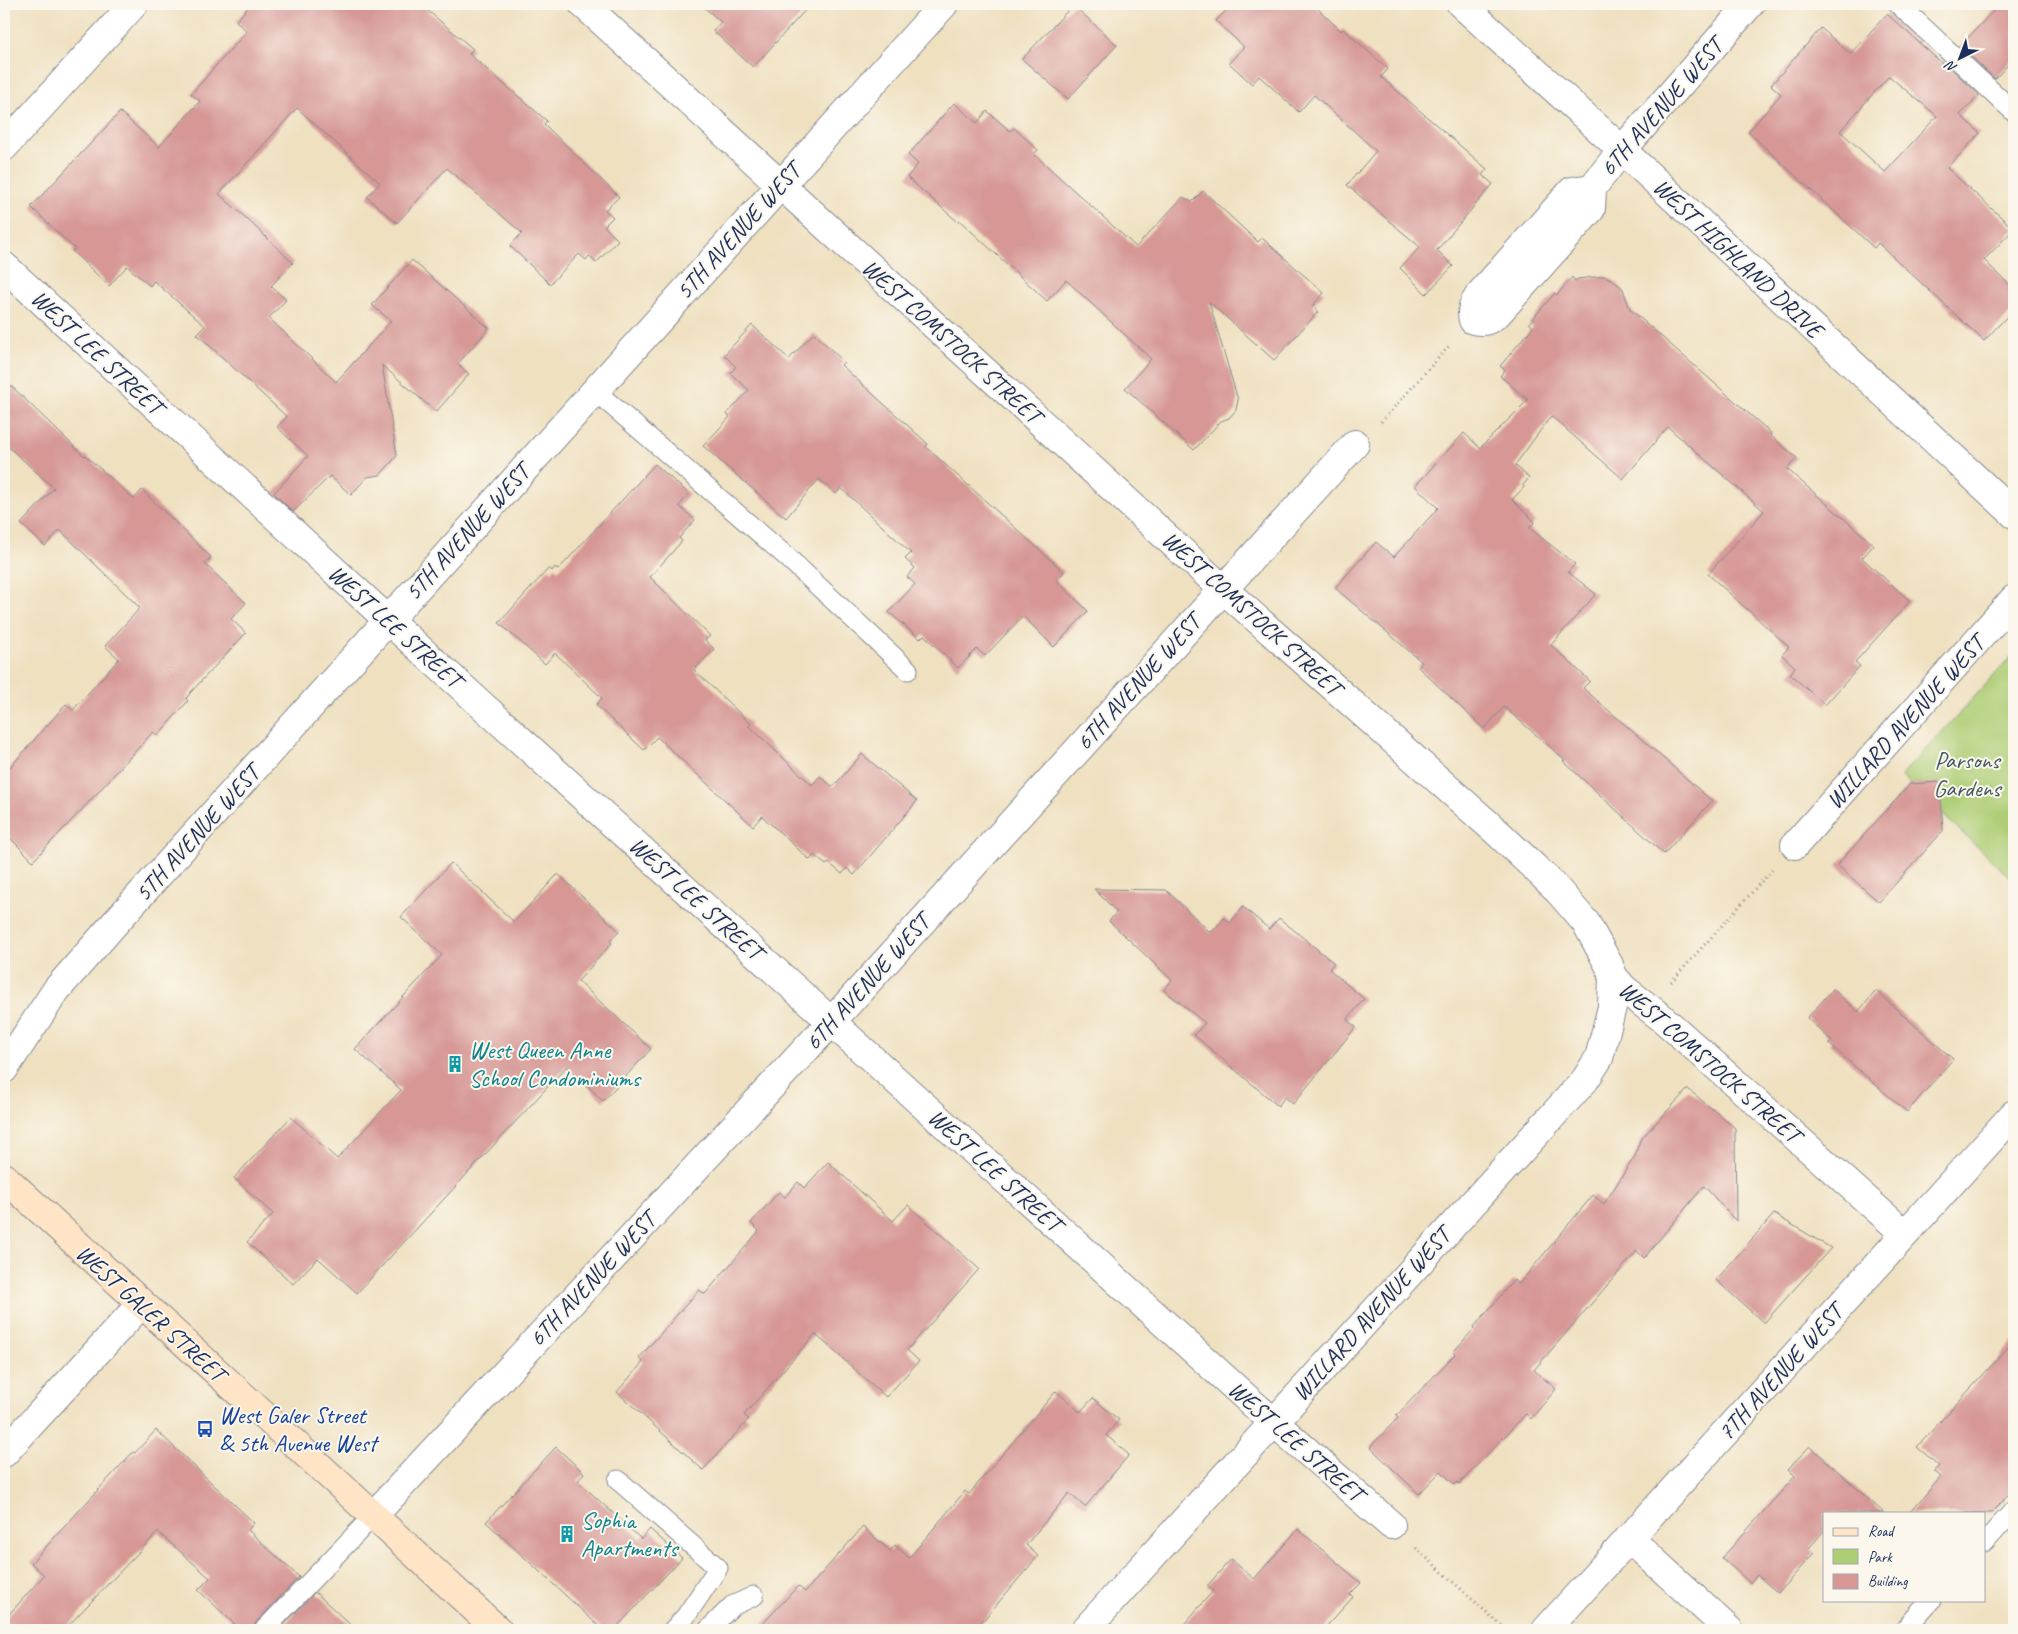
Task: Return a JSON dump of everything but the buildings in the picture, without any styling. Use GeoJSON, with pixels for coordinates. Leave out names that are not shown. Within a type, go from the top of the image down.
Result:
{"type":"FeatureCollection","features":[{"type":"Feature","properties":{"kind":"street"},"geometry":{"type":"LineString","coordinates":[[4,147],[134,4]]}},
{"type":"Feature","properties":{"kind":"street","name":"WEST COMSTOCK STREET"},"geometry":{"type":"LineString","coordinates":[[583,4],[1223,589],[1483,820],[1554,886],[1586,923],[1613,976],[1624,989],[1662,1018],[1905,1234]]}},
{"type":"Feature","properties":{"kind":"street","name":"5TH AVENUE WEST"},"geometry":{"type":"LineString","coordinates":[[4,1069],[57,990],[594,390],[944,4]]}},
{"type":"Feature","properties":{"kind":"street","name":"WEST HIGHLAND DRIVE"},"geometry":{"type":"LineString","coordinates":[[1461,4],[1622,150],[2014,514]]}},
{"type":"Feature","properties":{"kind":"street","name":"6TH AVENUE WEST"},"geometry":{"type":"LineString","coordinates":[[1592,188],[1572,191],[1552,213],[1480,294],[1472,307],[1473,320],[1482,322],[1489,320],[1498,313],[1591,209],[1592,188],[1622,150],[1750,4]]}},
{"type":"Feature","properties":{"kind":"street","name":"WEST LEE STREET"},"geometry":{"type":"LineString","coordinates":[[4,266],[388,620],[1273,1422],[1391,1525]]}},
{"type":"Feature","properties":{"kind":"street","name":"6TH AVENUE WEST"},"geometry":{"type":"LineString","coordinates":[[374,1515],[832,1021],[1355,444]]}},
{"type":"Feature","properties":{"kind":"street","name":"WILLARD AVENUE WEST"},"geometry":{"type":"LineString","coordinates":[[1786,854],[2014,599]]}},
{"type":"Feature","properties":{"kind":"street","name":"WILLARD AVENUE WEST"},"geometry":{"type":"LineString","coordinates":[[1085,1630],[1585,1080],[1599,1058],[1612,1007],[1613,976]]}},
{"type":"Feature","properties":{"kind":"street","name":"7TH AVENUE WEST"},"geometry":{"type":"LineString","coordinates":[[1546,1630],[2014,1114]]}},
{"type":"Feature","properties":{"kind":"street","name":"WEST GALER STREET"},"geometry":{"type":"LineString","coordinates":[[4,1177],[498,1630]]}},
{"type":"Feature","properties":{"kind":"street"},"geometry":{"type":"LineString","coordinates":[[4,1453],[141,1304]]}},
{"type":"Feature","properties":{"kind":"street"},"geometry":{"type":"LineString","coordinates":[[1629,1538],[1729,1630]]}},
{"type":"Feature","properties":{"kind":"lane"},"geometry":{"type":"LineString","coordinates":[[1898,4],[2014,112]]}},
{"type":"Feature","properties":{"kind":"lane"},"geometry":{"type":"LineString","coordinates":[[594,390],[787,557],[908,670]]}},
{"type":"Feature","properties":{"kind":"lane"},"geometry":{"type":"LineString","coordinates":[[618,1480],[718,1568],[686,1616],[673,1630]]}},
{"type":"Feature","properties":{"kind":"lane"},"geometry":{"type":"LineString","coordinates":[[1986,1541],[2014,1510]]}},
{"type":"Feature","properties":{"kind":"lane"},"geometry":{"type":"LineString","coordinates":[[264,1630],[374,1515]]}},
{"type":"Feature","properties":{"kind":"lane"},"geometry":{"type":"LineString","coordinates":[[708,1630],[732,1606],[754,1596]]}},
{"type":"Feature","properties":{"kind":"lane"},"geometry":{"type":"LineString","coordinates":[[1904,1630],[1930,1602]]}},
{"type":"Feature","properties":{"kind":"path"},"geometry":{"type":"LineString","coordinates":[[1380,423],[1455,341]]}},
{"type":"Feature","properties":{"kind":"path"},"geometry":{"type":"LineString","coordinates":[[1668,985],[1786,854]]}},
{"type":"Feature","properties":{"kind":"path"},"geometry":{"type":"LineString","coordinates":[[1413,1545],[1506,1630]]}},
{"type":"Feature","properties":{"kind":"green space","name":"Parsons Gardens"},"geometry":{"type":"Polygon","coordinates":[[[2014,654],[2014,881],[1901,776],[2014,654]]]}},
{"type":"Feature","properties":{"kind":"place","name":"West Queen Anne School Condominiums"},"geometry":{"type":"Point","coordinates":[455,1064]}},
{"type":"Feature","properties":{"kind":"place","name":"West Galer Street & 5th Avenue West"},"geometry":{"type":"Point","coordinates":[205,1429]}},
{"type":"Feature","properties":{"kind":"place","name":"Sophia Apartments"},"geometry":{"type":"Point","coordinates":[567,1534]}}]}
